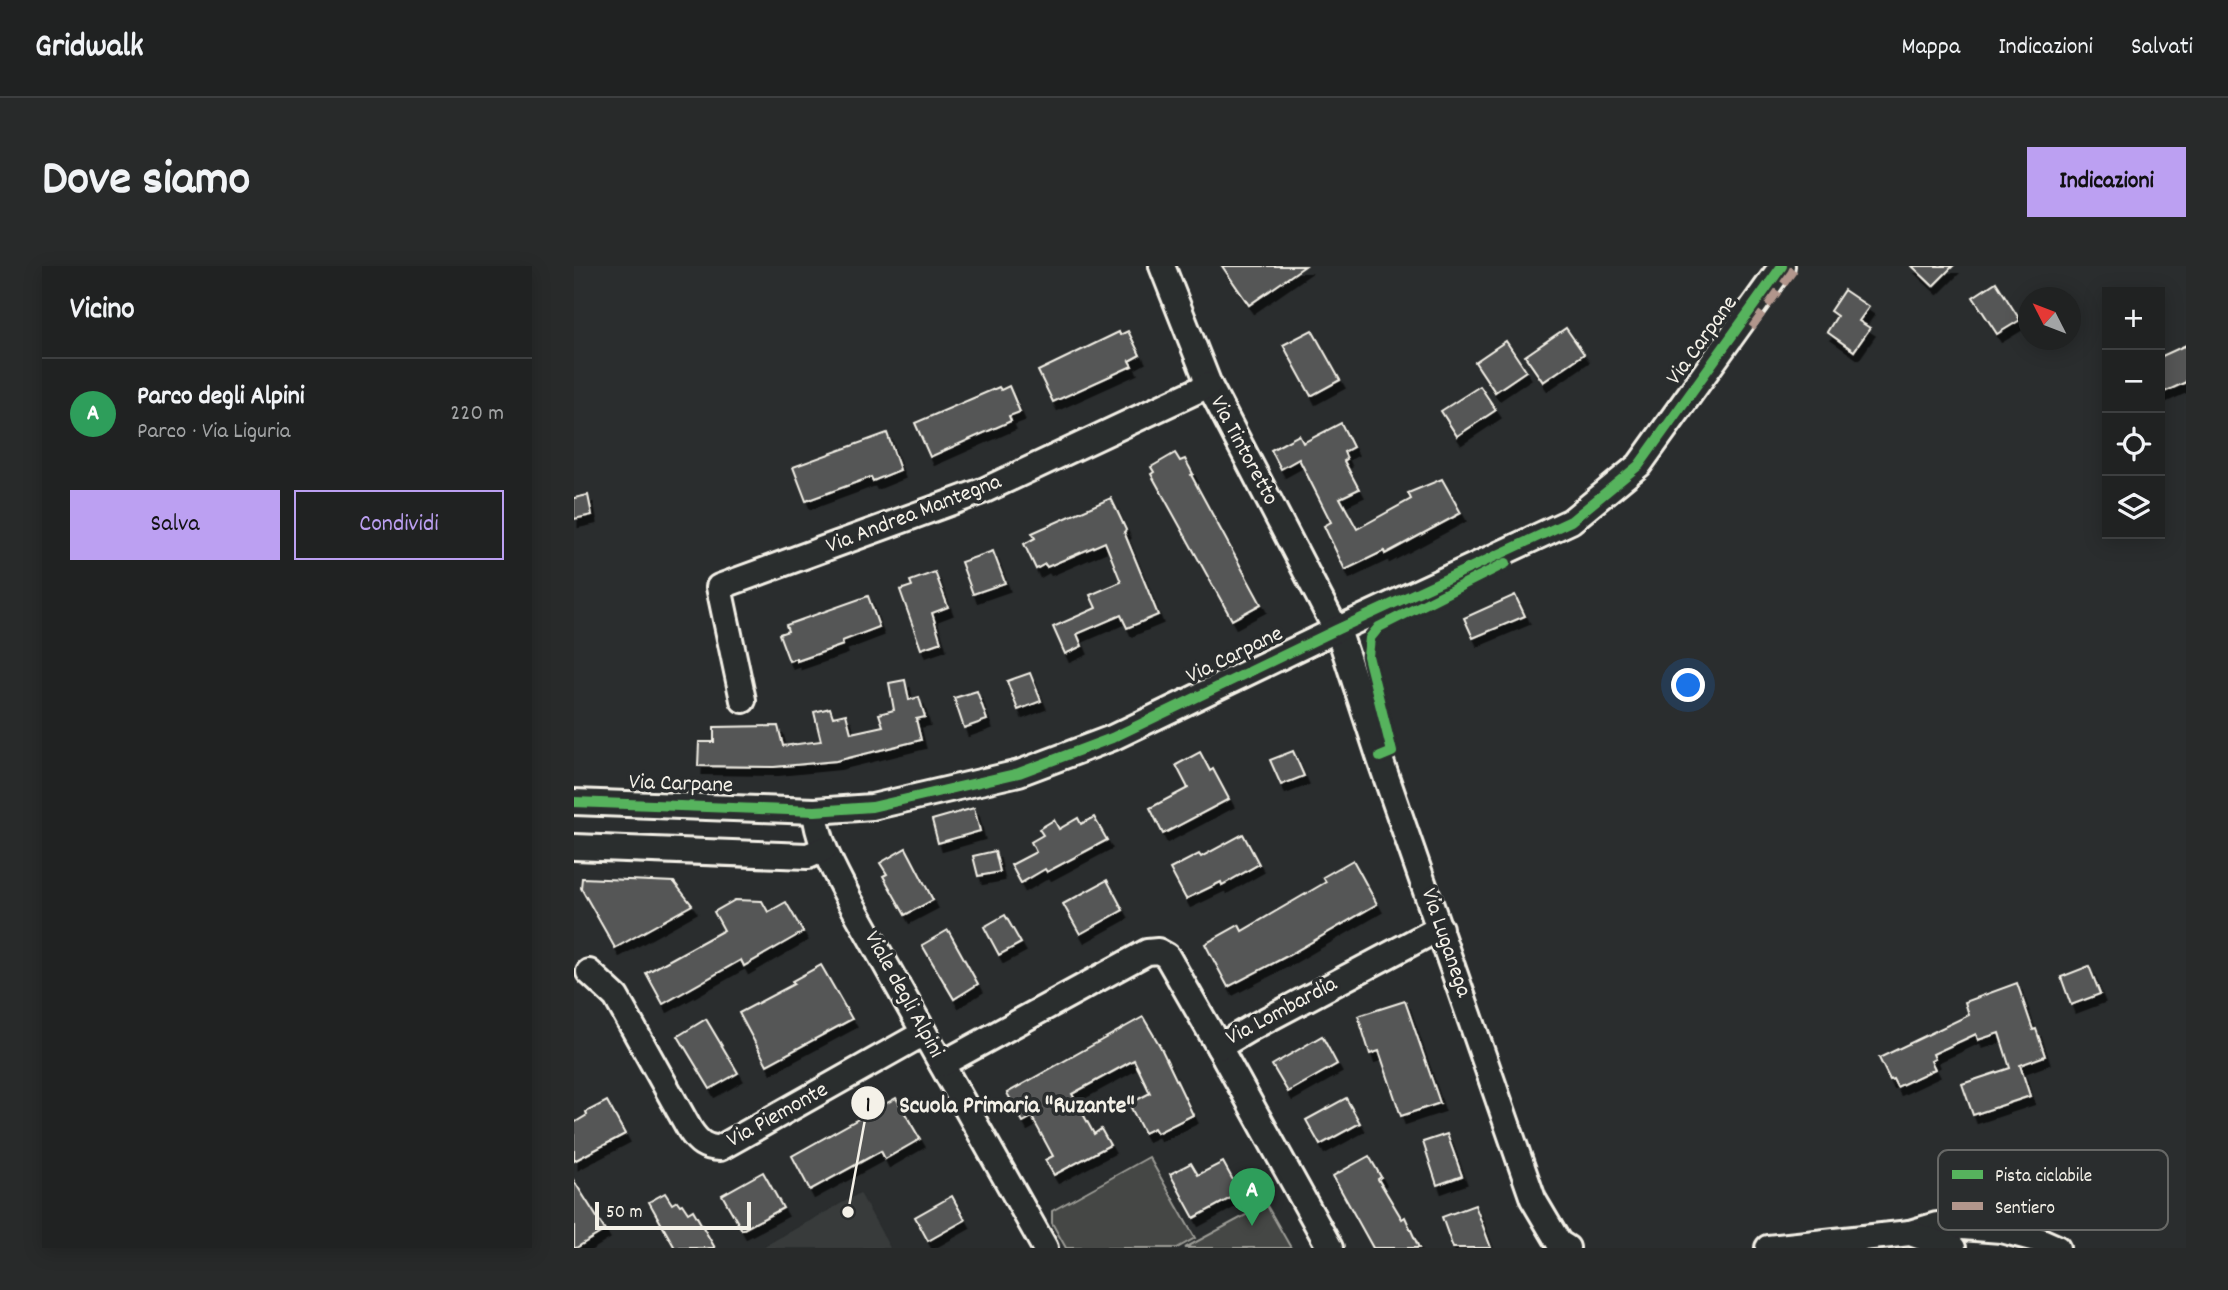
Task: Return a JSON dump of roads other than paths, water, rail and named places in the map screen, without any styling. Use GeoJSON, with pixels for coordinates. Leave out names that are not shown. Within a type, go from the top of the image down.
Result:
{"type":"FeatureCollection","features":[{"type":"Feature","properties":{"kind":"street","name":"Via Tintoretto"},"geometry":{"type":"LineString","coordinates":[[1162,266],[1209,385],[1336,630]]}},
{"type":"Feature","properties":{"kind":"street","name":"Via Carpane"},"geometry":{"type":"LineString","coordinates":[[574,802],[815,811],[873,807],[1019,774],[1112,738],[1571,521],[1639,465],[1782,266]]}},
{"type":"Feature","properties":{"kind":"street","name":"Via Andrea Mantegna"},"geometry":{"type":"LineString","coordinates":[[743,700],[719,587],[985,490],[1209,385]]}},
{"type":"Feature","properties":{"kind":"street","name":"Via Luganega"},"geometry":{"type":"LineString","coordinates":[[1336,630],[1533,1199],[1559,1243],[1567,1248]]}},
{"type":"Feature","properties":{"kind":"street","name":"Viale degli Alpini"},"geometry":{"type":"LineString","coordinates":[[815,811],[824,849],[1045,1248]]}},
{"type":"Feature","properties":{"kind":"street"},"geometry":{"type":"LineString","coordinates":[[574,847],[796,856],[808,856],[824,849]]}},
{"type":"Feature","properties":{"kind":"street","name":"Via Lombardia"},"geometry":{"type":"LineString","coordinates":[[942,1064],[1146,952],[1158,951],[1167,956],[1173,965],[1219,1047],[1440,928]]}},
{"type":"Feature","properties":{"kind":"street","name":"Via Piemonte"},"geometry":{"type":"LineString","coordinates":[[589,972],[616,997],[690,1130],[696,1139],[710,1148],[720,1148],[924,1033]]}},
{"type":"Feature","properties":{"kind":"street"},"geometry":{"type":"LineString","coordinates":[[1219,1047],[1330,1248]]}},
{"type":"Feature","properties":{"kind":"street"},"geometry":{"type":"LineString","coordinates":[[1768,1248],[1910,1233],[1938,1225]]}},
{"type":"Feature","properties":{"kind":"street"},"geometry":{"type":"LineString","coordinates":[[1952,1230],[1976,1238],[2039,1240],[2057,1248]]}},
{"type":"Feature","properties":{"kind":"street"},"geometry":{"type":"LineString","coordinates":[[1910,1233],[1953,1248]]}},
{"type":"Feature","properties":{"kind":"place","name":"Scuola Primaria \"Ruzante\""},"geometry":{"type":"Point","coordinates":[848,1212]}},
{"type":"Feature","properties":{"kind":"place","name":"Parco degli Alpini"},"geometry":{"type":"Point","coordinates":[1252,1226]}}]}
